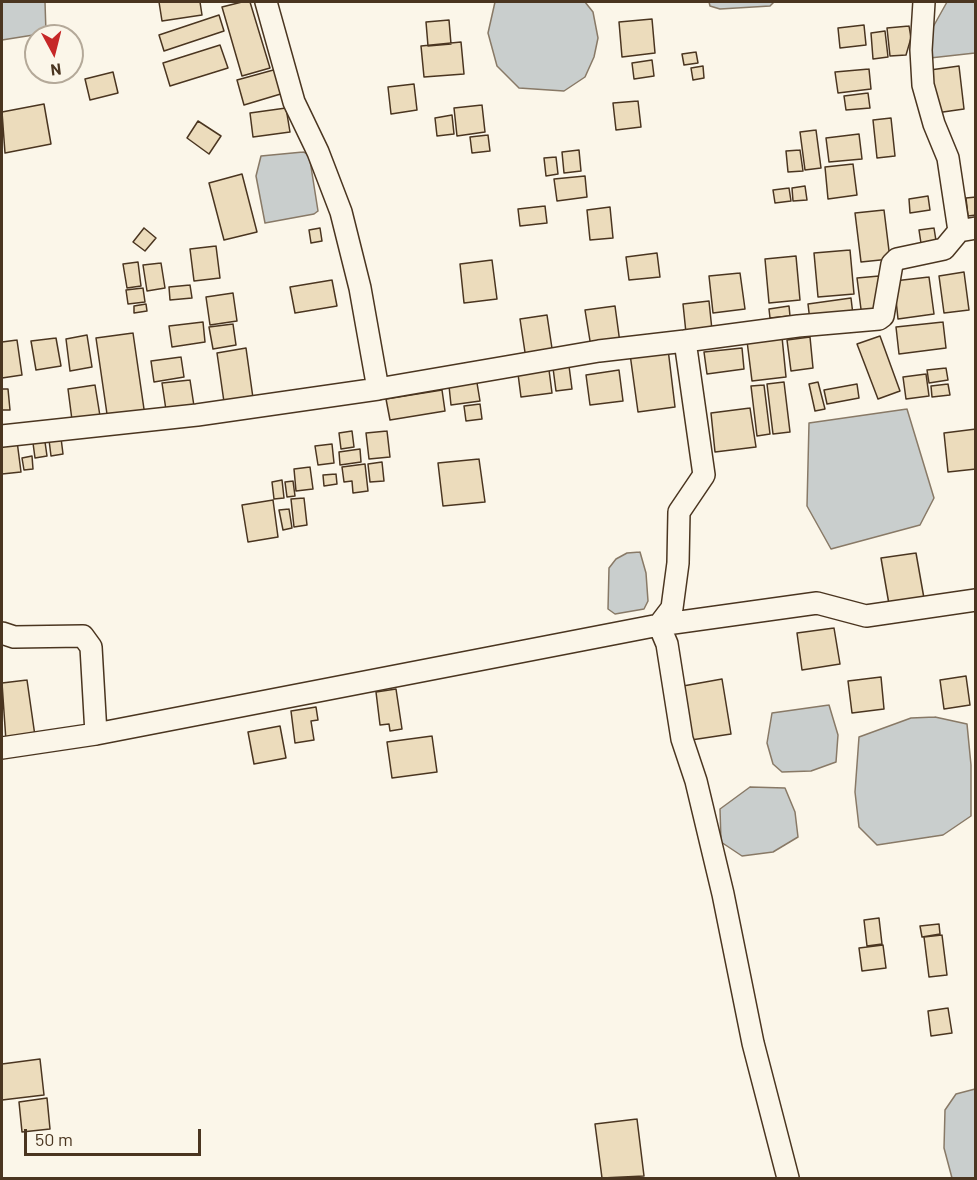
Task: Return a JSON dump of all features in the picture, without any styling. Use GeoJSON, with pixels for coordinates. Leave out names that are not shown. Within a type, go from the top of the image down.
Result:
{"type":"FeatureCollection","features":[{"type":"Feature","properties":{"kind":"street"},"geometry":{"type":"LineString","coordinates":[[266,2],[294,102],[318,152],[341,212],[360,288],[378,388]]}},
{"type":"Feature","properties":{"kind":"street"},"geometry":{"type":"LineString","coordinates":[[2,436],[197,415],[599,351],[798,326],[879,319],[883,316],[892,264],[897,259],[944,249],[967,229],[948,158],[934,124],[923,86],[921,50],[924,2]]}},
{"type":"Feature","properties":{"kind":"street"},"geometry":{"type":"LineString","coordinates":[[659,625],[672,608],[678,563],[679,512],[704,475],[685,341]]}},
{"type":"Feature","properties":{"kind":"street"},"geometry":{"type":"LineString","coordinates":[[2,748],[96,734],[659,625],[817,603],[866,616],[975,600]]}},
{"type":"Feature","properties":{"kind":"street"},"geometry":{"type":"LineString","coordinates":[[659,625],[667,644],[682,739],[696,780],[723,894],[753,1043],[788,1179]]}},
{"type":"Feature","properties":{"kind":"street"},"geometry":{"type":"LineString","coordinates":[[2,633],[14,637],[83,636],[91,648],[96,734]]}},
{"type":"Feature","properties":{"kind":"shaded area"},"geometry":{"type":"Polygon","coordinates":[[[2,2],[45,2],[46,24],[24,24],[24,36],[2,40],[2,2]]]}},
{"type":"Feature","properties":{"kind":"shaded area"},"geometry":{"type":"Polygon","coordinates":[[[495,2],[585,2],[593,12],[598,38],[594,57],[585,77],[564,91],[519,88],[497,66],[488,33],[495,2]]]}},
{"type":"Feature","properties":{"kind":"shaded area"},"geometry":{"type":"Polygon","coordinates":[[[709,2],[774,2],[770,6],[720,9],[710,6],[709,2]]]}},
{"type":"Feature","properties":{"kind":"shaded area"},"geometry":{"type":"Polygon","coordinates":[[[947,2],[975,2],[975,53],[930,58],[933,27],[947,2]]]}},
{"type":"Feature","properties":{"kind":"shaded area"},"geometry":{"type":"Polygon","coordinates":[[[303,152],[309,154],[318,211],[314,214],[265,223],[256,176],[261,156],[303,152]]]}},
{"type":"Feature","properties":{"kind":"shaded area"},"geometry":{"type":"Polygon","coordinates":[[[907,409],[934,498],[920,525],[831,549],[807,506],[809,423],[907,409]]]}},
{"type":"Feature","properties":{"kind":"shaded area"},"geometry":{"type":"Polygon","coordinates":[[[640,552],[646,573],[648,601],[644,609],[615,614],[608,609],[609,568],[616,559],[627,553],[640,552]]]}},
{"type":"Feature","properties":{"kind":"shaded area"},"geometry":{"type":"Polygon","coordinates":[[[829,705],[838,735],[836,762],[811,771],[782,772],[773,764],[767,743],[772,713],[829,705]]]}},
{"type":"Feature","properties":{"kind":"shaded area"},"geometry":{"type":"Polygon","coordinates":[[[935,717],[967,724],[971,765],[971,816],[943,835],[877,845],[859,827],[855,792],[859,737],[911,718],[935,717]]]}},
{"type":"Feature","properties":{"kind":"shaded area"},"geometry":{"type":"Polygon","coordinates":[[[750,787],[785,788],[795,812],[798,837],[773,852],[742,856],[721,842],[720,809],[750,787]]]}},
{"type":"Feature","properties":{"kind":"shaded area"},"geometry":{"type":"Polygon","coordinates":[[[975,1089],[975,1178],[952,1178],[944,1148],[945,1110],[956,1094],[975,1089]]]}},
{"type":"Feature","properties":{"kind":"building"},"geometry":{"type":"Polygon","coordinates":[[[159,2],[200,2],[202,15],[162,21],[159,2]]]}},
{"type":"Feature","properties":{"kind":"building"},"geometry":{"type":"Polygon","coordinates":[[[250,2],[270,68],[242,76],[222,7],[250,2]]]}},
{"type":"Feature","properties":{"kind":"building"},"geometry":{"type":"Polygon","coordinates":[[[219,15],[224,31],[164,51],[159,35],[219,15]]]}},
{"type":"Feature","properties":{"kind":"building"},"geometry":{"type":"Polygon","coordinates":[[[652,19],[655,53],[622,57],[619,22],[652,19]]]}},
{"type":"Feature","properties":{"kind":"building"},"geometry":{"type":"Polygon","coordinates":[[[449,20],[451,44],[428,46],[426,22],[449,20]]]}},
{"type":"Feature","properties":{"kind":"building"},"geometry":{"type":"Polygon","coordinates":[[[864,25],[866,45],[840,48],[838,28],[864,25]]]}},
{"type":"Feature","properties":{"kind":"building"},"geometry":{"type":"Polygon","coordinates":[[[909,26],[911,38],[906,55],[890,56],[887,28],[909,26]]]}},
{"type":"Feature","properties":{"kind":"building"},"geometry":{"type":"Polygon","coordinates":[[[885,31],[888,57],[873,59],[871,33],[885,31]]]}},
{"type":"Feature","properties":{"kind":"building"},"geometry":{"type":"Polygon","coordinates":[[[461,42],[464,74],[424,77],[421,46],[461,42]]]}},
{"type":"Feature","properties":{"kind":"building"},"geometry":{"type":"Polygon","coordinates":[[[220,45],[228,68],[170,86],[163,63],[220,45]]]}},
{"type":"Feature","properties":{"kind":"building"},"geometry":{"type":"Polygon","coordinates":[[[696,52],[698,63],[684,65],[682,54],[696,52]]]}},
{"type":"Feature","properties":{"kind":"building"},"geometry":{"type":"Polygon","coordinates":[[[652,60],[654,76],[634,79],[632,63],[652,60]]]}},
{"type":"Feature","properties":{"kind":"building"},"geometry":{"type":"Polygon","coordinates":[[[703,66],[704,78],[693,80],[691,68],[703,66]]]}},
{"type":"Feature","properties":{"kind":"building"},"geometry":{"type":"Polygon","coordinates":[[[959,66],[964,109],[936,113],[930,70],[959,66]]]}},
{"type":"Feature","properties":{"kind":"building"},"geometry":{"type":"Polygon","coordinates":[[[277,69],[284,93],[244,105],[237,80],[277,69]]]}},
{"type":"Feature","properties":{"kind":"building"},"geometry":{"type":"Polygon","coordinates":[[[869,69],[871,89],[838,93],[835,72],[869,69]]]}},
{"type":"Feature","properties":{"kind":"building"},"geometry":{"type":"Polygon","coordinates":[[[113,72],[118,93],[90,100],[85,79],[113,72]]]}},
{"type":"Feature","properties":{"kind":"building"},"geometry":{"type":"Polygon","coordinates":[[[414,84],[417,110],[391,114],[388,87],[414,84]]]}},
{"type":"Feature","properties":{"kind":"building"},"geometry":{"type":"Polygon","coordinates":[[[868,93],[870,108],[846,110],[844,96],[868,93]]]}},
{"type":"Feature","properties":{"kind":"building"},"geometry":{"type":"Polygon","coordinates":[[[638,101],[641,127],[616,130],[613,103],[638,101]]]}},
{"type":"Feature","properties":{"kind":"building"},"geometry":{"type":"Polygon","coordinates":[[[44,104],[51,144],[5,153],[2,112],[44,104]]]}},
{"type":"Feature","properties":{"kind":"building"},"geometry":{"type":"Polygon","coordinates":[[[482,105],[485,132],[457,136],[454,108],[482,105]]]}},
{"type":"Feature","properties":{"kind":"building"},"geometry":{"type":"Polygon","coordinates":[[[286,108],[290,132],[253,137],[250,113],[286,108]]]}},
{"type":"Feature","properties":{"kind":"building"},"geometry":{"type":"Polygon","coordinates":[[[452,115],[454,134],[437,136],[435,118],[452,115]]]}},
{"type":"Feature","properties":{"kind":"building"},"geometry":{"type":"Polygon","coordinates":[[[891,118],[895,156],[877,158],[873,120],[891,118]]]}},
{"type":"Feature","properties":{"kind":"building"},"geometry":{"type":"Polygon","coordinates":[[[198,121],[221,136],[209,154],[187,138],[198,121]]]}},
{"type":"Feature","properties":{"kind":"building"},"geometry":{"type":"Polygon","coordinates":[[[816,130],[821,168],[805,170],[800,132],[816,130]]]}},
{"type":"Feature","properties":{"kind":"building"},"geometry":{"type":"Polygon","coordinates":[[[859,134],[862,159],[829,162],[826,138],[859,134]]]}},
{"type":"Feature","properties":{"kind":"building"},"geometry":{"type":"Polygon","coordinates":[[[488,135],[490,151],[472,153],[470,137],[488,135]]]}},
{"type":"Feature","properties":{"kind":"building"},"geometry":{"type":"Polygon","coordinates":[[[579,150],[581,171],[564,173],[562,152],[579,150]]]}},
{"type":"Feature","properties":{"kind":"building"},"geometry":{"type":"Polygon","coordinates":[[[800,150],[803,171],[788,172],[786,151],[800,150]]]}},
{"type":"Feature","properties":{"kind":"building"},"geometry":{"type":"Polygon","coordinates":[[[556,157],[558,174],[546,176],[544,158],[556,157]]]}},
{"type":"Feature","properties":{"kind":"building"},"geometry":{"type":"Polygon","coordinates":[[[853,164],[857,195],[828,199],[825,167],[853,164]]]}},
{"type":"Feature","properties":{"kind":"building"},"geometry":{"type":"Polygon","coordinates":[[[242,174],[257,232],[224,240],[209,183],[242,174]]]}},
{"type":"Feature","properties":{"kind":"building"},"geometry":{"type":"Polygon","coordinates":[[[585,176],[587,197],[557,201],[554,179],[585,176]]]}},
{"type":"Feature","properties":{"kind":"building"},"geometry":{"type":"Polygon","coordinates":[[[805,186],[807,200],[793,201],[792,188],[805,186]]]}},
{"type":"Feature","properties":{"kind":"building"},"geometry":{"type":"Polygon","coordinates":[[[789,188],[791,201],[775,203],[773,190],[789,188]]]}},
{"type":"Feature","properties":{"kind":"building"},"geometry":{"type":"Polygon","coordinates":[[[928,196],[930,210],[910,213],[909,199],[928,196]]]}},
{"type":"Feature","properties":{"kind":"building"},"geometry":{"type":"Polygon","coordinates":[[[976,197],[976,215],[968,216],[966,198],[976,197]]]}},
{"type":"Feature","properties":{"kind":"building"},"geometry":{"type":"Polygon","coordinates":[[[545,206],[547,223],[520,226],[518,209],[545,206]]]}},
{"type":"Feature","properties":{"kind":"building"},"geometry":{"type":"Polygon","coordinates":[[[610,207],[613,238],[590,240],[587,210],[610,207]]]}},
{"type":"Feature","properties":{"kind":"building"},"geometry":{"type":"Polygon","coordinates":[[[884,210],[890,259],[861,262],[855,213],[884,210]]]}},
{"type":"Feature","properties":{"kind":"building"},"geometry":{"type":"Polygon","coordinates":[[[144,228],[156,238],[145,251],[133,242],[144,228]]]}},
{"type":"Feature","properties":{"kind":"building"},"geometry":{"type":"Polygon","coordinates":[[[320,228],[322,241],[311,243],[309,230],[320,228]]]}},
{"type":"Feature","properties":{"kind":"building"},"geometry":{"type":"Polygon","coordinates":[[[934,228],[937,247],[922,250],[919,230],[934,228]]]}},
{"type":"Feature","properties":{"kind":"building"},"geometry":{"type":"Polygon","coordinates":[[[216,246],[220,278],[194,281],[190,249],[216,246]]]}},
{"type":"Feature","properties":{"kind":"building"},"geometry":{"type":"Polygon","coordinates":[[[850,250],[854,294],[818,297],[814,253],[850,250]]]}},
{"type":"Feature","properties":{"kind":"building"},"geometry":{"type":"Polygon","coordinates":[[[657,253],[660,277],[629,280],[626,257],[657,253]]]}},
{"type":"Feature","properties":{"kind":"building"},"geometry":{"type":"Polygon","coordinates":[[[796,256],[800,300],[769,303],[765,259],[796,256]]]}},
{"type":"Feature","properties":{"kind":"building"},"geometry":{"type":"Polygon","coordinates":[[[492,260],[497,299],[464,303],[460,264],[492,260]]]}},
{"type":"Feature","properties":{"kind":"building"},"geometry":{"type":"Polygon","coordinates":[[[138,262],[141,286],[127,288],[123,264],[138,262]]]}},
{"type":"Feature","properties":{"kind":"building"},"geometry":{"type":"Polygon","coordinates":[[[161,263],[165,288],[147,291],[143,265],[161,263]]]}},
{"type":"Feature","properties":{"kind":"building"},"geometry":{"type":"Polygon","coordinates":[[[964,272],[969,310],[944,313],[939,276],[964,272]]]}},
{"type":"Feature","properties":{"kind":"building"},"geometry":{"type":"Polygon","coordinates":[[[740,273],[745,309],[713,313],[709,276],[740,273]]]}},
{"type":"Feature","properties":{"kind":"building"},"geometry":{"type":"Polygon","coordinates":[[[879,276],[878,315],[862,317],[857,278],[879,276]]]}},
{"type":"Feature","properties":{"kind":"building"},"geometry":{"type":"Polygon","coordinates":[[[929,277],[934,314],[898,319],[894,281],[929,277]]]}},
{"type":"Feature","properties":{"kind":"building"},"geometry":{"type":"Polygon","coordinates":[[[332,280],[337,306],[295,313],[290,287],[332,280]]]}},
{"type":"Feature","properties":{"kind":"building"},"geometry":{"type":"Polygon","coordinates":[[[190,285],[192,298],[170,300],[169,287],[190,285]]]}},
{"type":"Feature","properties":{"kind":"building"},"geometry":{"type":"Polygon","coordinates":[[[143,288],[145,302],[128,304],[126,290],[143,288]]]}},
{"type":"Feature","properties":{"kind":"building"},"geometry":{"type":"Polygon","coordinates":[[[233,293],[237,321],[210,325],[206,297],[233,293]]]}},
{"type":"Feature","properties":{"kind":"building"},"geometry":{"type":"Polygon","coordinates":[[[851,298],[853,315],[810,321],[808,304],[851,298]]]}},
{"type":"Feature","properties":{"kind":"building"},"geometry":{"type":"Polygon","coordinates":[[[709,301],[712,330],[686,333],[683,304],[709,301]]]}},
{"type":"Feature","properties":{"kind":"building"},"geometry":{"type":"Polygon","coordinates":[[[146,304],[147,311],[134,313],[134,306],[146,304]]]}},
{"type":"Feature","properties":{"kind":"building"},"geometry":{"type":"Polygon","coordinates":[[[615,306],[620,343],[591,347],[585,310],[615,306]]]}},
{"type":"Feature","properties":{"kind":"building"},"geometry":{"type":"Polygon","coordinates":[[[789,306],[790,316],[770,318],[769,309],[789,306]]]}},
{"type":"Feature","properties":{"kind":"building"},"geometry":{"type":"Polygon","coordinates":[[[547,315],[553,355],[526,359],[520,319],[547,315]]]}},
{"type":"Feature","properties":{"kind":"building"},"geometry":{"type":"Polygon","coordinates":[[[203,322],[205,342],[172,347],[169,326],[203,322]]]}},
{"type":"Feature","properties":{"kind":"building"},"geometry":{"type":"Polygon","coordinates":[[[943,322],[946,348],[899,354],[896,327],[943,322]]]}},
{"type":"Feature","properties":{"kind":"building"},"geometry":{"type":"Polygon","coordinates":[[[233,324],[236,345],[213,349],[209,327],[233,324]]]}},
{"type":"Feature","properties":{"kind":"building"},"geometry":{"type":"Polygon","coordinates":[[[133,333],[145,416],[108,421],[96,338],[133,333]]]}},
{"type":"Feature","properties":{"kind":"building"},"geometry":{"type":"Polygon","coordinates":[[[87,335],[92,367],[70,371],[66,339],[87,335]]]}},
{"type":"Feature","properties":{"kind":"building"},"geometry":{"type":"Polygon","coordinates":[[[880,336],[900,391],[878,399],[857,344],[880,336]]]}},
{"type":"Feature","properties":{"kind":"building"},"geometry":{"type":"Polygon","coordinates":[[[782,337],[786,377],[752,381],[747,341],[782,337]]]}},
{"type":"Feature","properties":{"kind":"building"},"geometry":{"type":"Polygon","coordinates":[[[810,337],[813,368],[791,371],[787,340],[810,337]]]}},
{"type":"Feature","properties":{"kind":"building"},"geometry":{"type":"Polygon","coordinates":[[[56,338],[61,366],[36,370],[31,341],[56,338]]]}},
{"type":"Feature","properties":{"kind":"building"},"geometry":{"type":"Polygon","coordinates":[[[17,340],[22,375],[2,378],[2,342],[17,340]]]}},
{"type":"Feature","properties":{"kind":"building"},"geometry":{"type":"Polygon","coordinates":[[[246,348],[253,398],[224,402],[217,353],[246,348]]]}},
{"type":"Feature","properties":{"kind":"building"},"geometry":{"type":"Polygon","coordinates":[[[742,348],[744,369],[707,374],[704,352],[742,348]]]}},
{"type":"Feature","properties":{"kind":"building"},"geometry":{"type":"Polygon","coordinates":[[[668,349],[675,407],[638,412],[630,354],[668,349]]]}},
{"type":"Feature","properties":{"kind":"building"},"geometry":{"type":"Polygon","coordinates":[[[181,357],[184,377],[154,382],[151,361],[181,357]]]}},
{"type":"Feature","properties":{"kind":"building"},"geometry":{"type":"Polygon","coordinates":[[[569,366],[572,389],[556,391],[553,368],[569,366]]]}},
{"type":"Feature","properties":{"kind":"building"},"geometry":{"type":"Polygon","coordinates":[[[946,368],[948,380],[929,383],[927,370],[946,368]]]}},
{"type":"Feature","properties":{"kind":"building"},"geometry":{"type":"Polygon","coordinates":[[[549,370],[552,393],[521,397],[518,374],[549,370]]]}},
{"type":"Feature","properties":{"kind":"building"},"geometry":{"type":"Polygon","coordinates":[[[619,370],[623,401],[590,405],[586,375],[619,370]]]}},
{"type":"Feature","properties":{"kind":"building"},"geometry":{"type":"Polygon","coordinates":[[[926,374],[929,396],[906,399],[903,377],[926,374]]]}},
{"type":"Feature","properties":{"kind":"building"},"geometry":{"type":"Polygon","coordinates":[[[190,380],[194,406],[166,410],[162,383],[190,380]]]}},
{"type":"Feature","properties":{"kind":"building"},"geometry":{"type":"Polygon","coordinates":[[[784,382],[790,432],[773,434],[767,384],[784,382]]]}},
{"type":"Feature","properties":{"kind":"building"},"geometry":{"type":"Polygon","coordinates":[[[818,382],[825,409],[815,411],[809,384],[818,382]]]}},
{"type":"Feature","properties":{"kind":"building"},"geometry":{"type":"Polygon","coordinates":[[[477,383],[480,401],[451,405],[449,386],[477,383]]]}},
{"type":"Feature","properties":{"kind":"building"},"geometry":{"type":"Polygon","coordinates":[[[857,384],[859,398],[827,404],[824,390],[857,384]]]}},
{"type":"Feature","properties":{"kind":"building"},"geometry":{"type":"Polygon","coordinates":[[[948,384],[950,395],[932,397],[931,386],[948,384]]]}},
{"type":"Feature","properties":{"kind":"building"},"geometry":{"type":"Polygon","coordinates":[[[95,385],[100,416],[72,420],[68,389],[95,385]]]}},
{"type":"Feature","properties":{"kind":"building"},"geometry":{"type":"Polygon","coordinates":[[[764,385],[770,434],[757,436],[751,386],[764,385]]]}},
{"type":"Feature","properties":{"kind":"building"},"geometry":{"type":"Polygon","coordinates":[[[2,389],[8,389],[10,410],[2,410],[2,389]]]}},
{"type":"Feature","properties":{"kind":"building"},"geometry":{"type":"Polygon","coordinates":[[[442,390],[445,411],[390,420],[386,399],[442,390]]]}},
{"type":"Feature","properties":{"kind":"building"},"geometry":{"type":"Polygon","coordinates":[[[480,404],[482,419],[466,421],[464,406],[480,404]]]}},
{"type":"Feature","properties":{"kind":"building"},"geometry":{"type":"Polygon","coordinates":[[[750,408],[756,447],[715,452],[711,413],[750,408]]]}},
{"type":"Feature","properties":{"kind":"building"},"geometry":{"type":"Polygon","coordinates":[[[976,429],[976,469],[948,472],[944,433],[976,429]]]}},
{"type":"Feature","properties":{"kind":"building"},"geometry":{"type":"Polygon","coordinates":[[[352,431],[354,447],[341,449],[339,433],[352,431]]]}},
{"type":"Feature","properties":{"kind":"building"},"geometry":{"type":"Polygon","coordinates":[[[387,431],[390,457],[369,459],[366,433],[387,431]]]}},
{"type":"Feature","properties":{"kind":"building"},"geometry":{"type":"Polygon","coordinates":[[[61,438],[63,454],[51,456],[49,440],[61,438]]]}},
{"type":"Feature","properties":{"kind":"building"},"geometry":{"type":"Polygon","coordinates":[[[17,441],[21,472],[2,474],[2,443],[17,441]]]}},
{"type":"Feature","properties":{"kind":"building"},"geometry":{"type":"Polygon","coordinates":[[[45,442],[47,456],[35,458],[33,443],[45,442]]]}},
{"type":"Feature","properties":{"kind":"building"},"geometry":{"type":"Polygon","coordinates":[[[332,444],[334,463],[318,465],[315,446],[332,444]]]}},
{"type":"Feature","properties":{"kind":"building"},"geometry":{"type":"Polygon","coordinates":[[[360,449],[361,462],[340,465],[339,452],[360,449]]]}},
{"type":"Feature","properties":{"kind":"building"},"geometry":{"type":"Polygon","coordinates":[[[32,456],[33,469],[24,470],[22,458],[32,456]]]}},
{"type":"Feature","properties":{"kind":"building"},"geometry":{"type":"Polygon","coordinates":[[[479,459],[485,502],[443,506],[438,463],[479,459]]]}},
{"type":"Feature","properties":{"kind":"building"},"geometry":{"type":"Polygon","coordinates":[[[382,462],[384,481],[370,482],[368,464],[382,462]]]}},
{"type":"Feature","properties":{"kind":"building"},"geometry":{"type":"Polygon","coordinates":[[[365,464],[368,491],[353,493],[352,481],[344,482],[342,467],[365,464]]]}},
{"type":"Feature","properties":{"kind":"building"},"geometry":{"type":"Polygon","coordinates":[[[310,467],[313,489],[296,491],[294,469],[310,467]]]}},
{"type":"Feature","properties":{"kind":"building"},"geometry":{"type":"Polygon","coordinates":[[[336,474],[337,484],[324,486],[323,475],[336,474]]]}},
{"type":"Feature","properties":{"kind":"building"},"geometry":{"type":"Polygon","coordinates":[[[282,480],[284,498],[274,499],[272,482],[282,480]]]}},
{"type":"Feature","properties":{"kind":"building"},"geometry":{"type":"Polygon","coordinates":[[[293,481],[295,496],[287,497],[285,482],[293,481]]]}},
{"type":"Feature","properties":{"kind":"building"},"geometry":{"type":"Polygon","coordinates":[[[304,498],[307,525],[294,527],[291,499],[304,498]]]}},
{"type":"Feature","properties":{"kind":"building"},"geometry":{"type":"Polygon","coordinates":[[[273,500],[278,537],[248,542],[242,505],[273,500]]]}},
{"type":"Feature","properties":{"kind":"building"},"geometry":{"type":"Polygon","coordinates":[[[289,509],[292,528],[283,530],[279,510],[289,509]]]}},
{"type":"Feature","properties":{"kind":"building"},"geometry":{"type":"Polygon","coordinates":[[[916,553],[925,604],[890,610],[881,558],[916,553]]]}},
{"type":"Feature","properties":{"kind":"building"},"geometry":{"type":"Polygon","coordinates":[[[834,628],[840,664],[802,670],[797,633],[834,628]]]}},
{"type":"Feature","properties":{"kind":"building"},"geometry":{"type":"Polygon","coordinates":[[[966,676],[970,705],[944,709],[940,680],[966,676]]]}},
{"type":"Feature","properties":{"kind":"building"},"geometry":{"type":"Polygon","coordinates":[[[881,677],[884,709],[852,713],[848,681],[881,677]]]}},
{"type":"Feature","properties":{"kind":"building"},"geometry":{"type":"Polygon","coordinates":[[[722,679],[731,734],[691,740],[683,686],[722,679]]]}},
{"type":"Feature","properties":{"kind":"building"},"geometry":{"type":"Polygon","coordinates":[[[27,680],[35,736],[6,741],[2,683],[27,680]]]}},
{"type":"Feature","properties":{"kind":"building"},"geometry":{"type":"Polygon","coordinates":[[[396,689],[402,729],[390,731],[389,724],[380,725],[376,692],[396,689]]]}},
{"type":"Feature","properties":{"kind":"building"},"geometry":{"type":"Polygon","coordinates":[[[316,707],[318,720],[311,721],[314,740],[295,743],[291,711],[316,707]]]}},
{"type":"Feature","properties":{"kind":"building"},"geometry":{"type":"Polygon","coordinates":[[[280,726],[286,758],[254,764],[248,732],[280,726]]]}},
{"type":"Feature","properties":{"kind":"building"},"geometry":{"type":"Polygon","coordinates":[[[432,736],[437,772],[392,778],[387,742],[432,736]]]}},
{"type":"Feature","properties":{"kind":"building"},"geometry":{"type":"Polygon","coordinates":[[[879,918],[882,944],[867,946],[864,920],[879,918]]]}},
{"type":"Feature","properties":{"kind":"building"},"geometry":{"type":"Polygon","coordinates":[[[939,924],[940,934],[922,937],[920,926],[939,924]]]}},
{"type":"Feature","properties":{"kind":"building"},"geometry":{"type":"Polygon","coordinates":[[[942,935],[947,975],[929,977],[924,937],[942,935]]]}},
{"type":"Feature","properties":{"kind":"building"},"geometry":{"type":"Polygon","coordinates":[[[883,945],[886,968],[862,971],[859,948],[883,945]]]}},
{"type":"Feature","properties":{"kind":"building"},"geometry":{"type":"Polygon","coordinates":[[[948,1008],[952,1033],[931,1036],[928,1011],[948,1008]]]}},
{"type":"Feature","properties":{"kind":"building"},"geometry":{"type":"Polygon","coordinates":[[[40,1059],[44,1095],[2,1100],[2,1064],[40,1059]]]}},
{"type":"Feature","properties":{"kind":"building"},"geometry":{"type":"Polygon","coordinates":[[[47,1098],[50,1129],[22,1132],[19,1102],[47,1098]]]}},
{"type":"Feature","properties":{"kind":"building"},"geometry":{"type":"Polygon","coordinates":[[[637,1119],[644,1176],[602,1178],[595,1124],[637,1119]]]}}]}
